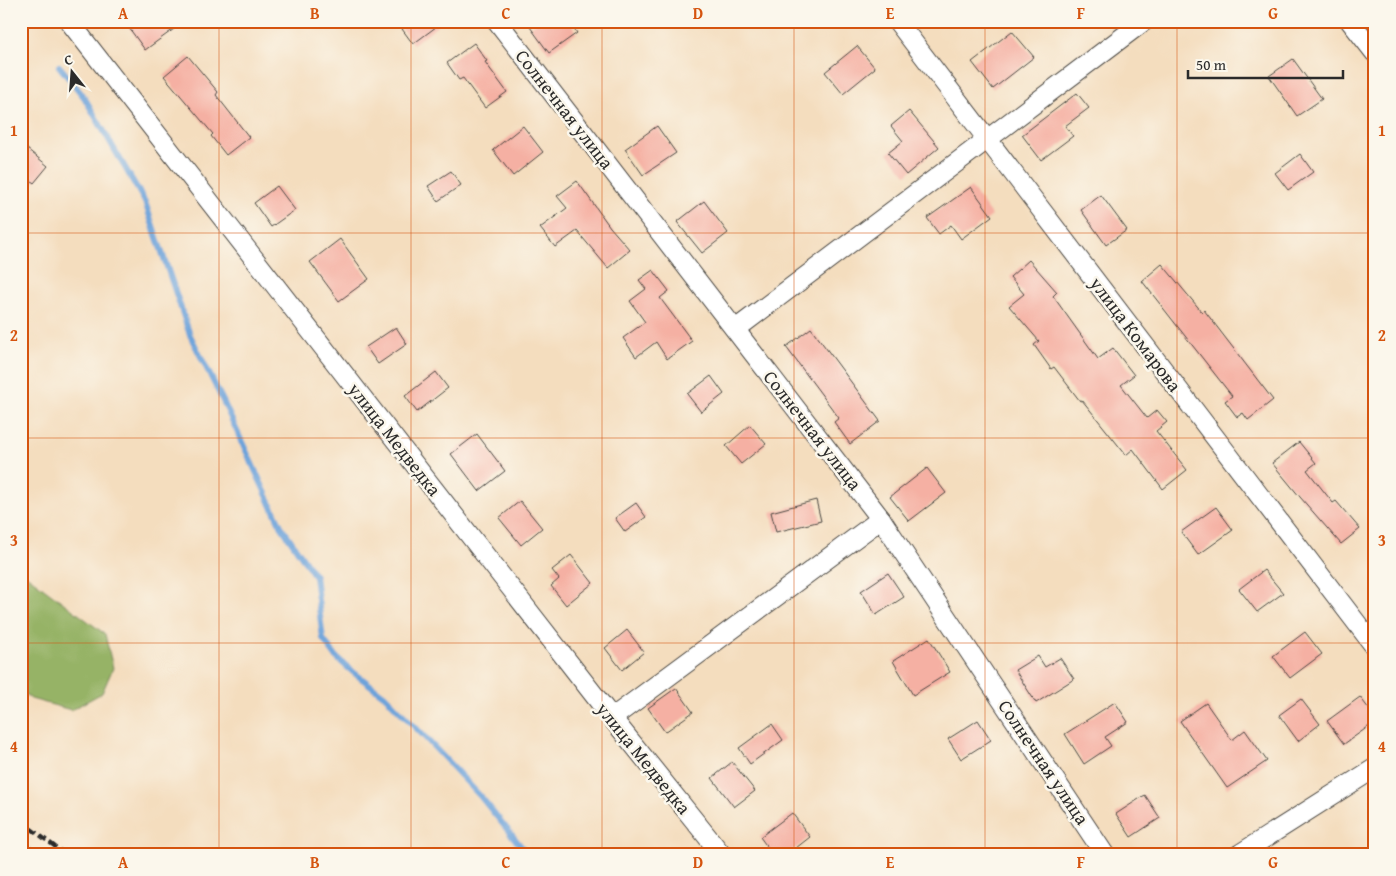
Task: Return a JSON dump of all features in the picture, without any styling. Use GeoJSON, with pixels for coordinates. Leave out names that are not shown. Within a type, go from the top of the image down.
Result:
{"type":"FeatureCollection","features":[{"type":"Feature","properties":{"kind":"street","name":"улица Медведка"},"geometry":{"type":"LineString","coordinates":[[70,21],[612,718],[722,855]]}},
{"type":"Feature","properties":{"kind":"street","name":"Солнечная улица"},"geometry":{"type":"LineString","coordinates":[[497,21],[881,519],[1105,855]]}},
{"type":"Feature","properties":{"kind":"street","name":"улица Комарова"},"geometry":{"type":"LineString","coordinates":[[897,21],[1375,648]]}},
{"type":"Feature","properties":{"kind":"street"},"geometry":{"type":"LineString","coordinates":[[736,329],[1144,21]]}},
{"type":"Feature","properties":{"kind":"street"},"geometry":{"type":"LineString","coordinates":[[1350,21],[1375,53]]}},
{"type":"Feature","properties":{"kind":"street"},"geometry":{"type":"LineString","coordinates":[[612,718],[881,519]]}},
{"type":"Feature","properties":{"kind":"street"},"geometry":{"type":"LineString","coordinates":[[1238,855],[1375,768]]}},
{"type":"Feature","properties":{"kind":"green space"},"geometry":{"type":"Polygon","coordinates":[[[21,571],[105,634],[113,668],[102,693],[71,710],[31,699],[21,691],[21,571]]]}},
{"type":"Feature","properties":{"kind":"building"},"geometry":{"type":"Polygon","coordinates":[[[124,21],[185,21],[145,50],[124,21]]]}},
{"type":"Feature","properties":{"kind":"building"},"geometry":{"type":"Polygon","coordinates":[[[412,21],[444,21],[413,44],[402,29],[412,21]]]}},
{"type":"Feature","properties":{"kind":"building"},"geometry":{"type":"Polygon","coordinates":[[[539,21],[569,21],[577,33],[549,53],[530,27],[539,21]]]}},
{"type":"Feature","properties":{"kind":"building"},"geometry":{"type":"Polygon","coordinates":[[[1012,31],[1034,57],[993,89],[972,62],[1012,31]]]}},
{"type":"Feature","properties":{"kind":"building"},"geometry":{"type":"Polygon","coordinates":[[[474,43],[507,92],[485,108],[463,78],[459,80],[447,63],[474,43]]]}},
{"type":"Feature","properties":{"kind":"building"},"geometry":{"type":"Polygon","coordinates":[[[857,46],[875,68],[843,94],[825,72],[857,46]]]}},
{"type":"Feature","properties":{"kind":"building"},"geometry":{"type":"Polygon","coordinates":[[[188,56],[218,92],[216,95],[249,137],[226,155],[211,136],[213,134],[164,76],[188,56]]]}},
{"type":"Feature","properties":{"kind":"building"},"geometry":{"type":"Polygon","coordinates":[[[1293,59],[1322,99],[1297,116],[1269,76],[1293,59]]]}},
{"type":"Feature","properties":{"kind":"building"},"geometry":{"type":"Polygon","coordinates":[[[1077,93],[1089,108],[1065,126],[1073,136],[1041,160],[1022,135],[1077,93]]]}},
{"type":"Feature","properties":{"kind":"building"},"geometry":{"type":"Polygon","coordinates":[[[909,111],[939,147],[906,175],[888,153],[903,141],[891,126],[909,111]]]}},
{"type":"Feature","properties":{"kind":"building"},"geometry":{"type":"Polygon","coordinates":[[[523,126],[543,152],[513,176],[493,150],[523,126]]]}},
{"type":"Feature","properties":{"kind":"building"},"geometry":{"type":"Polygon","coordinates":[[[657,126],[676,153],[643,175],[625,149],[657,126]]]}},
{"type":"Feature","properties":{"kind":"building"},"geometry":{"type":"Polygon","coordinates":[[[21,144],[48,166],[34,183],[21,173],[21,144]]]}},
{"type":"Feature","properties":{"kind":"building"},"geometry":{"type":"Polygon","coordinates":[[[1300,154],[1313,172],[1288,190],[1275,173],[1300,154]]]}},
{"type":"Feature","properties":{"kind":"building"},"geometry":{"type":"Polygon","coordinates":[[[451,171],[461,185],[438,201],[428,186],[451,171]]]}},
{"type":"Feature","properties":{"kind":"building"},"geometry":{"type":"Polygon","coordinates":[[[577,181],[610,227],[630,250],[608,268],[577,231],[555,247],[540,228],[567,208],[557,196],[577,181]]]}},
{"type":"Feature","properties":{"kind":"building"},"geometry":{"type":"Polygon","coordinates":[[[277,186],[295,210],[271,227],[254,203],[277,186]]]}},
{"type":"Feature","properties":{"kind":"building"},"geometry":{"type":"Polygon","coordinates":[[[971,187],[992,216],[961,239],[951,225],[939,234],[927,218],[971,187]]]}},
{"type":"Feature","properties":{"kind":"building"},"geometry":{"type":"Polygon","coordinates":[[[1101,195],[1127,230],[1106,245],[1081,210],[1101,195]]]}},
{"type":"Feature","properties":{"kind":"building"},"geometry":{"type":"Polygon","coordinates":[[[704,201],[728,233],[702,253],[677,222],[704,201]]]}},
{"type":"Feature","properties":{"kind":"building"},"geometry":{"type":"Polygon","coordinates":[[[340,239],[369,279],[339,301],[310,262],[340,239]]]}},
{"type":"Feature","properties":{"kind":"building"},"geometry":{"type":"Polygon","coordinates":[[[1029,260],[1057,292],[1053,296],[1098,359],[1113,348],[1134,375],[1121,385],[1147,418],[1157,410],[1167,422],[1156,431],[1187,470],[1163,489],[1133,449],[1126,455],[1054,367],[1051,369],[1034,345],[1039,341],[1009,306],[1024,294],[1010,277],[1029,260]]]}},
{"type":"Feature","properties":{"kind":"building"},"geometry":{"type":"Polygon","coordinates":[[[1162,264],[1202,312],[1204,310],[1273,400],[1248,420],[1243,413],[1237,417],[1225,401],[1232,396],[1142,281],[1162,264]]]}},
{"type":"Feature","properties":{"kind":"building"},"geometry":{"type":"Polygon","coordinates":[[[653,270],[669,291],[660,298],[692,341],[667,359],[656,342],[636,357],[623,338],[645,322],[630,301],[646,289],[639,280],[653,270]]]}},
{"type":"Feature","properties":{"kind":"building"},"geometry":{"type":"Polygon","coordinates":[[[396,327],[407,344],[378,364],[366,347],[396,327]]]}},
{"type":"Feature","properties":{"kind":"building"},"geometry":{"type":"Polygon","coordinates":[[[811,328],[880,421],[850,444],[834,422],[839,418],[786,347],[811,328]]]}},
{"type":"Feature","properties":{"kind":"building"},"geometry":{"type":"Polygon","coordinates":[[[436,372],[448,388],[417,412],[405,396],[436,372]]]}},
{"type":"Feature","properties":{"kind":"building"},"geometry":{"type":"Polygon","coordinates":[[[711,376],[724,394],[701,412],[687,394],[711,376]]]}},
{"type":"Feature","properties":{"kind":"building"},"geometry":{"type":"Polygon","coordinates":[[[750,425],[766,444],[741,464],[726,446],[750,425]]]}},
{"type":"Feature","properties":{"kind":"building"},"geometry":{"type":"Polygon","coordinates":[[[477,434],[505,471],[479,491],[451,454],[477,434]]]}},
{"type":"Feature","properties":{"kind":"building"},"geometry":{"type":"Polygon","coordinates":[[[1299,442],[1316,463],[1307,470],[1333,503],[1336,501],[1360,529],[1341,544],[1272,463],[1299,442]]]}},
{"type":"Feature","properties":{"kind":"building"},"geometry":{"type":"Polygon","coordinates":[[[927,468],[946,493],[909,521],[890,497],[927,468]]]}},
{"type":"Feature","properties":{"kind":"building"},"geometry":{"type":"Polygon","coordinates":[[[816,500],[821,521],[776,532],[771,512],[816,500]]]}},
{"type":"Feature","properties":{"kind":"building"},"geometry":{"type":"Polygon","coordinates":[[[520,501],[542,528],[521,545],[499,518],[520,501]]]}},
{"type":"Feature","properties":{"kind":"building"},"geometry":{"type":"Polygon","coordinates":[[[636,503],[646,517],[625,532],[615,518],[636,503]]]}},
{"type":"Feature","properties":{"kind":"building"},"geometry":{"type":"Polygon","coordinates":[[[1216,507],[1233,530],[1198,555],[1181,532],[1216,507]]]}},
{"type":"Feature","properties":{"kind":"building"},"geometry":{"type":"Polygon","coordinates":[[[571,555],[593,583],[566,605],[551,586],[559,579],[552,570],[571,555]]]}},
{"type":"Feature","properties":{"kind":"building"},"geometry":{"type":"Polygon","coordinates":[[[1264,570],[1283,593],[1257,612],[1239,589],[1264,570]]]}},
{"type":"Feature","properties":{"kind":"building"},"geometry":{"type":"Polygon","coordinates":[[[888,573],[904,597],[876,615],[861,591],[888,573]]]}},
{"type":"Feature","properties":{"kind":"building"},"geometry":{"type":"Polygon","coordinates":[[[627,630],[644,652],[622,670],[605,648],[627,630]]]}},
{"type":"Feature","properties":{"kind":"building"},"geometry":{"type":"Polygon","coordinates":[[[1305,632],[1322,654],[1290,678],[1273,656],[1305,632]]]}},
{"type":"Feature","properties":{"kind":"building"},"geometry":{"type":"Polygon","coordinates":[[[929,638],[950,672],[913,695],[893,661],[929,638]]]}},
{"type":"Feature","properties":{"kind":"building"},"geometry":{"type":"Polygon","coordinates":[[[1038,656],[1045,667],[1060,658],[1074,679],[1036,703],[1015,670],[1038,656]]]}},
{"type":"Feature","properties":{"kind":"building"},"geometry":{"type":"Polygon","coordinates":[[[676,688],[693,712],[665,732],[648,708],[676,688]]]}},
{"type":"Feature","properties":{"kind":"building"},"geometry":{"type":"Polygon","coordinates":[[[1360,697],[1375,717],[1375,722],[1344,744],[1327,721],[1360,697]]]}},
{"type":"Feature","properties":{"kind":"building"},"geometry":{"type":"Polygon","coordinates":[[[1301,699],[1320,724],[1298,741],[1279,715],[1301,699]]]}},
{"type":"Feature","properties":{"kind":"building"},"geometry":{"type":"Polygon","coordinates":[[[1115,702],[1128,722],[1105,737],[1111,746],[1084,764],[1065,734],[1115,702]]]}},
{"type":"Feature","properties":{"kind":"building"},"geometry":{"type":"Polygon","coordinates":[[[1206,703],[1232,740],[1245,730],[1267,761],[1227,788],[1180,721],[1206,703]]]}},
{"type":"Feature","properties":{"kind":"building"},"geometry":{"type":"Polygon","coordinates":[[[978,720],[991,740],[961,759],[948,739],[978,720]]]}},
{"type":"Feature","properties":{"kind":"building"},"geometry":{"type":"Polygon","coordinates":[[[772,724],[783,740],[750,764],[739,748],[772,724]]]}},
{"type":"Feature","properties":{"kind":"building"},"geometry":{"type":"Polygon","coordinates":[[[732,762],[755,791],[734,807],[712,778],[732,762]]]}},
{"type":"Feature","properties":{"kind":"building"},"geometry":{"type":"Polygon","coordinates":[[[1145,795],[1160,818],[1131,837],[1116,814],[1145,795]]]}},
{"type":"Feature","properties":{"kind":"building"},"geometry":{"type":"Polygon","coordinates":[[[792,813],[810,837],[787,855],[773,855],[760,837],[792,813]]]}},
{"type":"Feature","properties":{"kind":"waterway"},"geometry":{"type":"LineString","coordinates":[[59,66],[84,97],[145,202],[190,335],[281,526],[315,576],[323,639],[337,658],[385,696],[420,732],[481,797],[528,855]]}},
{"type":"Feature","properties":{"kind":"railway"},"geometry":{"type":"LineString","coordinates":[[21,821],[66,855]]}},
{"type":"Feature","properties":{"kind":"railway"},"geometry":{"type":"LineString","coordinates":[[21,840],[40,855]]}}]}
